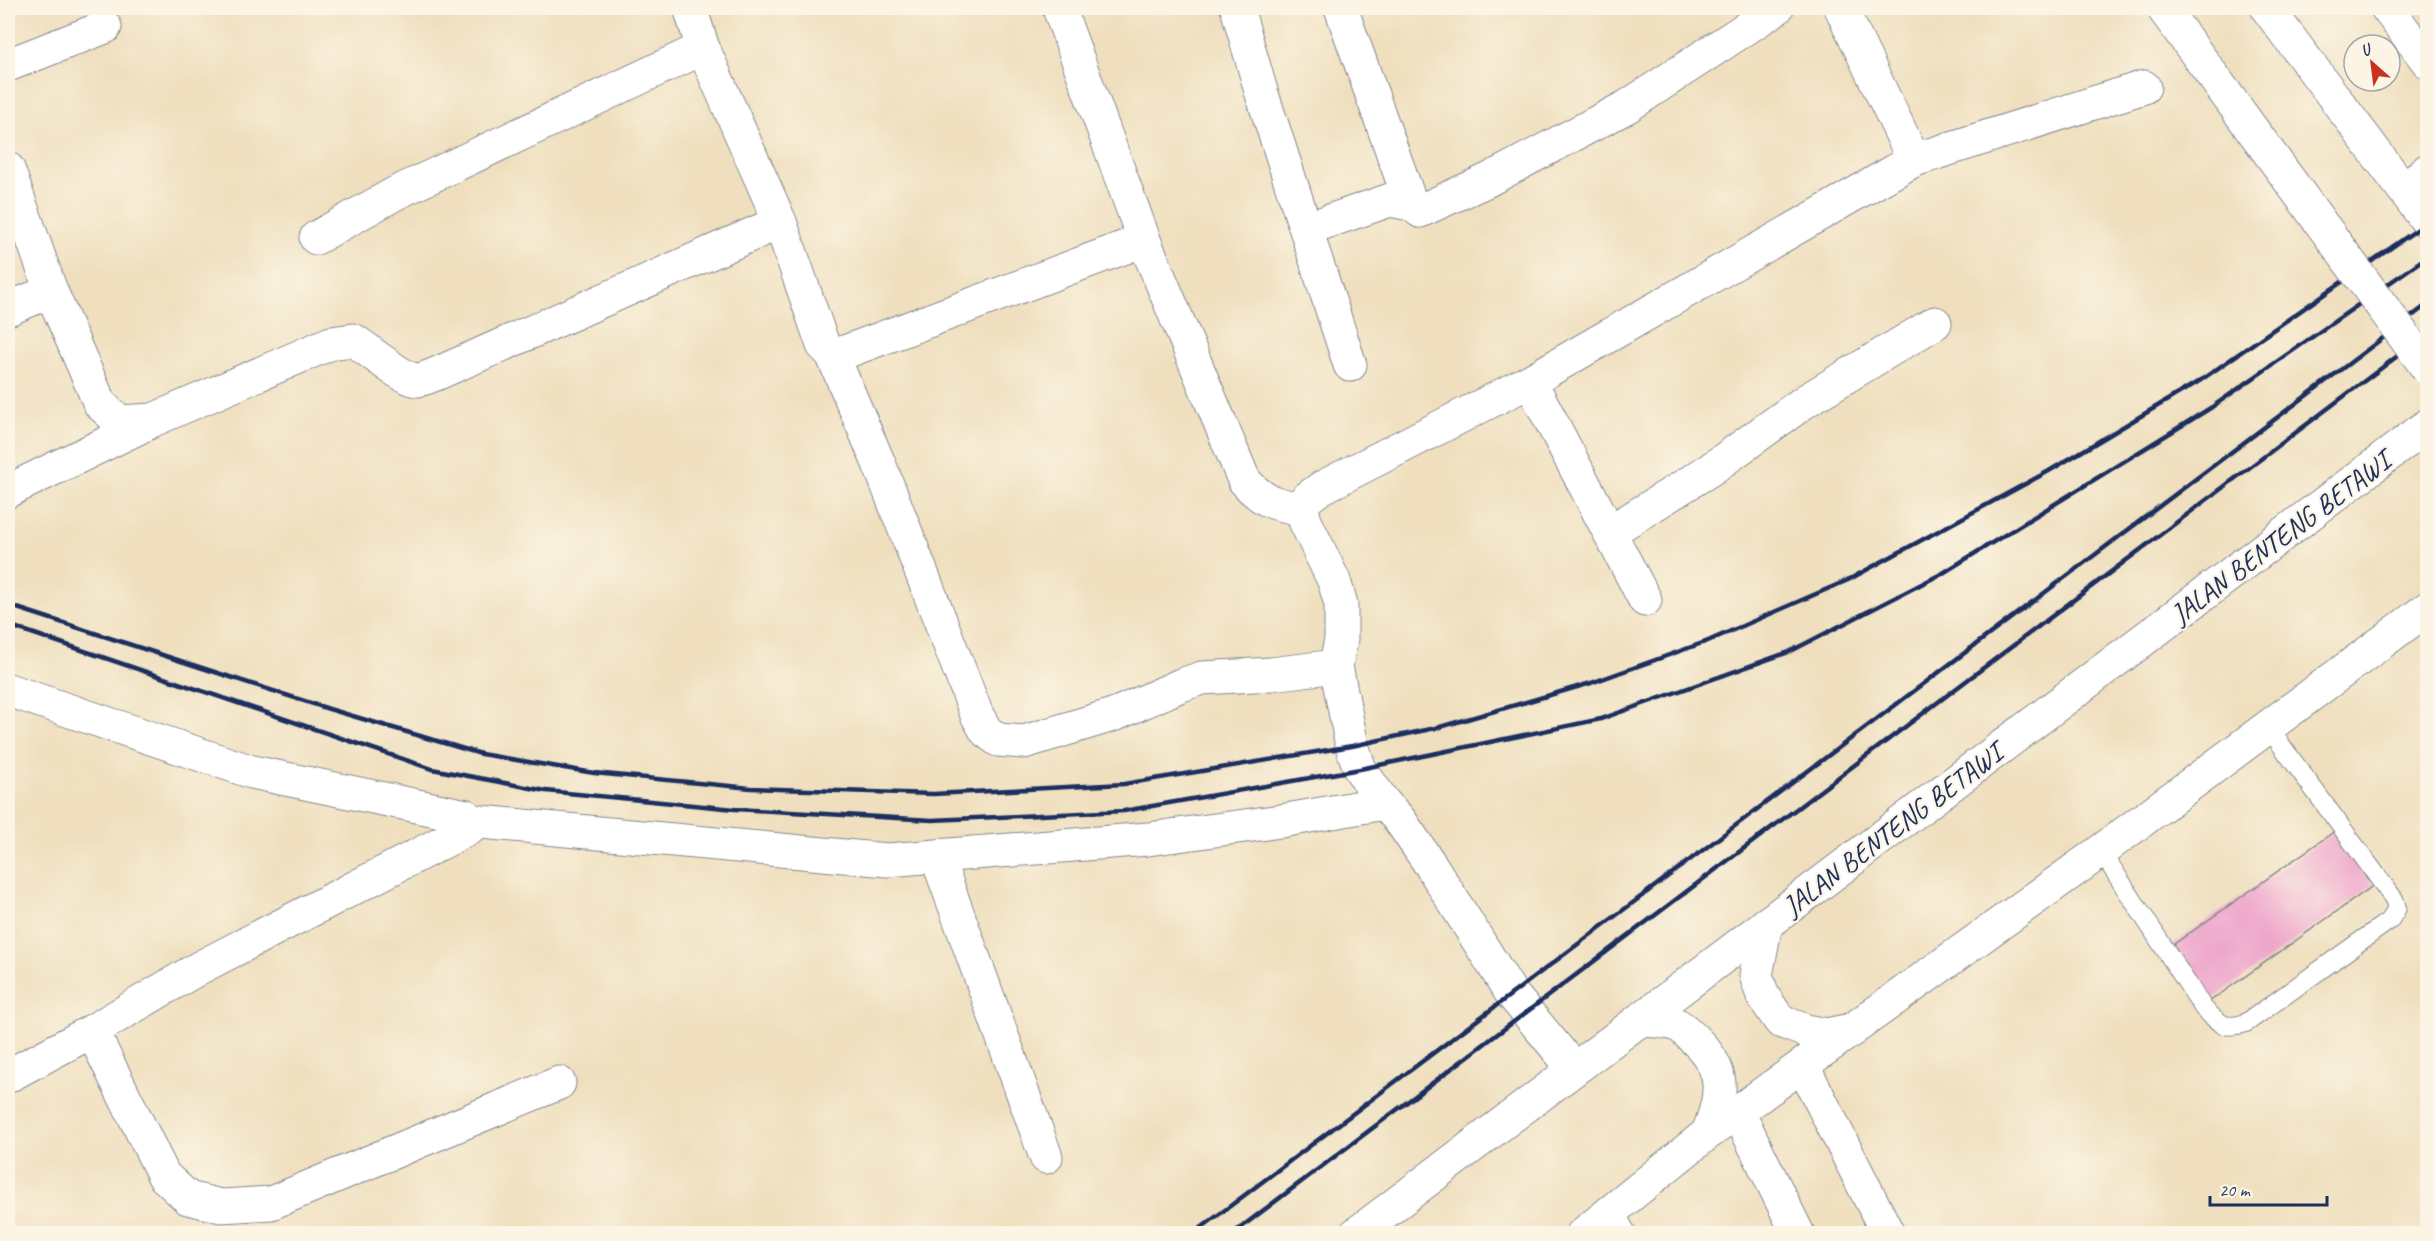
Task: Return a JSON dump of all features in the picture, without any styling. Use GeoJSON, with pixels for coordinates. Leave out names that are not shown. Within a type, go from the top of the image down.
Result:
{"type":"FeatureCollection","features":[{"type":"Feature","properties":{"kind":"main road"},"geometry":{"type":"LineString","coordinates":[[690,8],[703,48],[780,222],[823,345],[832,354],[880,466],[976,715],[986,731],[998,740],[1024,742],[1116,714],[1202,678],[1271,674],[1336,666]]}},
{"type":"Feature","properties":{"kind":"main road"},"geometry":{"type":"LineString","coordinates":[[1059,8],[1144,240],[1244,480],[1257,495],[1272,503],[1302,509]]}},
{"type":"Feature","properties":{"kind":"main road"},"geometry":{"type":"LineString","coordinates":[[1237,8],[1350,365]]}},
{"type":"Feature","properties":{"kind":"main road"},"geometry":{"type":"LineString","coordinates":[[1341,8],[1411,204]]}},
{"type":"Feature","properties":{"kind":"main road"},"geometry":{"type":"LineString","coordinates":[[1306,229],[1390,200],[1411,204],[1420,211],[1488,180],[1628,106],[1778,8]]}},
{"type":"Feature","properties":{"kind":"main road"},"geometry":{"type":"LineString","coordinates":[[1841,8],[1914,160]]}},
{"type":"Feature","properties":{"kind":"main road"},"geometry":{"type":"LineString","coordinates":[[2163,8],[2427,369]]}},
{"type":"Feature","properties":{"kind":"main road"},"geometry":{"type":"LineString","coordinates":[[2267,8],[2427,222]]}},
{"type":"Feature","properties":{"kind":"main road"},"geometry":{"type":"LineString","coordinates":[[2387,8],[2427,62]]}},
{"type":"Feature","properties":{"kind":"main road"},"geometry":{"type":"LineString","coordinates":[[8,65],[105,27]]}},
{"type":"Feature","properties":{"kind":"main road"},"geometry":{"type":"LineString","coordinates":[[316,238],[396,193],[703,48]]}},
{"type":"Feature","properties":{"kind":"main road"},"geometry":{"type":"LineString","coordinates":[[1574,1069],[1511,993],[1432,867],[1399,819],[1360,770],[1352,746],[1336,666],[1341,639],[1341,604],[1335,581],[1305,521],[1302,509],[1306,499],[1321,488],[1530,381],[1914,160],[2144,87]]}},
{"type":"Feature","properties":{"kind":"main road"},"geometry":{"type":"LineString","coordinates":[[8,169],[51,291],[100,404],[120,422],[153,420]]}},
{"type":"Feature","properties":{"kind":"main road"},"geometry":{"type":"LineString","coordinates":[[8,491],[153,420],[331,343],[352,340],[372,352],[402,376],[417,380],[436,374],[780,222]]}},
{"type":"Feature","properties":{"kind":"main road"},"geometry":{"type":"LineString","coordinates":[[832,354],[846,352],[1144,240]]}},
{"type":"Feature","properties":{"kind":"main road"},"geometry":{"type":"LineString","coordinates":[[8,309],[51,291]]}},
{"type":"Feature","properties":{"kind":"main road"},"geometry":{"type":"LineString","coordinates":[[1610,532],[1711,469],[1807,400],[1935,323]]}},
{"type":"Feature","properties":{"kind":"main road"},"geometry":{"type":"LineString","coordinates":[[1530,381],[1645,600]]}},
{"type":"Feature","properties":{"kind":"main road","name":"JALAN BENTENG BETAWI"},"geometry":{"type":"LineString","coordinates":[[1356,1233],[2427,425]]}},
{"type":"Feature","properties":{"kind":"main road"},"geometry":{"type":"LineString","coordinates":[[1603,1227],[1708,1133],[2101,852],[2427,608]]}},
{"type":"Feature","properties":{"kind":"main road"},"geometry":{"type":"LineString","coordinates":[[8,690],[252,772],[466,816],[470,821],[470,828],[199,968],[8,1076]]}},
{"type":"Feature","properties":{"kind":"main road"},"geometry":{"type":"LineString","coordinates":[[470,821],[886,860],[1148,839],[1281,821],[1384,802]]}},
{"type":"Feature","properties":{"kind":"main road"},"geometry":{"type":"LineString","coordinates":[[937,857],[1046,1156]]}},
{"type":"Feature","properties":{"kind":"main road"},"geometry":{"type":"LineString","coordinates":[[1766,924],[1756,975],[1763,996],[1780,1021],[1806,1031],[1826,1035],[1852,1030]]}},
{"type":"Feature","properties":{"kind":"main road"},"geometry":{"type":"LineString","coordinates":[[1639,1020],[1679,1025],[1702,1046],[1715,1064],[1720,1084],[1719,1105],[1708,1133]]}},
{"type":"Feature","properties":{"kind":"main road"},"geometry":{"type":"LineString","coordinates":[[92,1030],[164,1176],[188,1198],[221,1206],[271,1203],[559,1083]]}},
{"type":"Feature","properties":{"kind":"main road"},"geometry":{"type":"LineString","coordinates":[[1803,1066],[1888,1233]]}},
{"type":"Feature","properties":{"kind":"main road"},"geometry":{"type":"LineString","coordinates":[[1738,1112],[1798,1233]]}},
{"type":"Feature","properties":{"kind":"lane"},"geometry":{"type":"LineString","coordinates":[[2101,852],[2204,1009],[2222,1024],[2232,1027],[2246,1023],[2390,920],[2397,908],[2394,899],[2268,727]]}},
{"type":"Feature","properties":{"kind":"building"},"geometry":{"type":"Polygon","coordinates":[[[2335,831],[2374,885],[2209,1002],[2170,947],[2335,831]]]}},
{"type":"Feature","properties":{"kind":"railway"},"geometry":{"type":"LineString","coordinates":[[8,605],[329,709],[481,754],[594,773],[751,788],[933,794],[1124,784],[1352,746],[1440,727],[1591,683],[1708,641],[1848,580],[2049,471],[2201,380],[2428,222]]}},
{"type":"Feature","properties":{"kind":"railway"},"geometry":{"type":"LineString","coordinates":[[8,625],[432,769],[546,791],[735,809],[932,820],[1124,811],[1360,769],[1601,719],[1789,652],[1943,573],[2212,407],[2428,256]]}},
{"type":"Feature","properties":{"kind":"railway"},"geometry":{"type":"LineString","coordinates":[[1193,1234],[2428,304]]}},
{"type":"Feature","properties":{"kind":"railway"},"geometry":{"type":"LineString","coordinates":[[1232,1234],[2428,333]]}}]}
